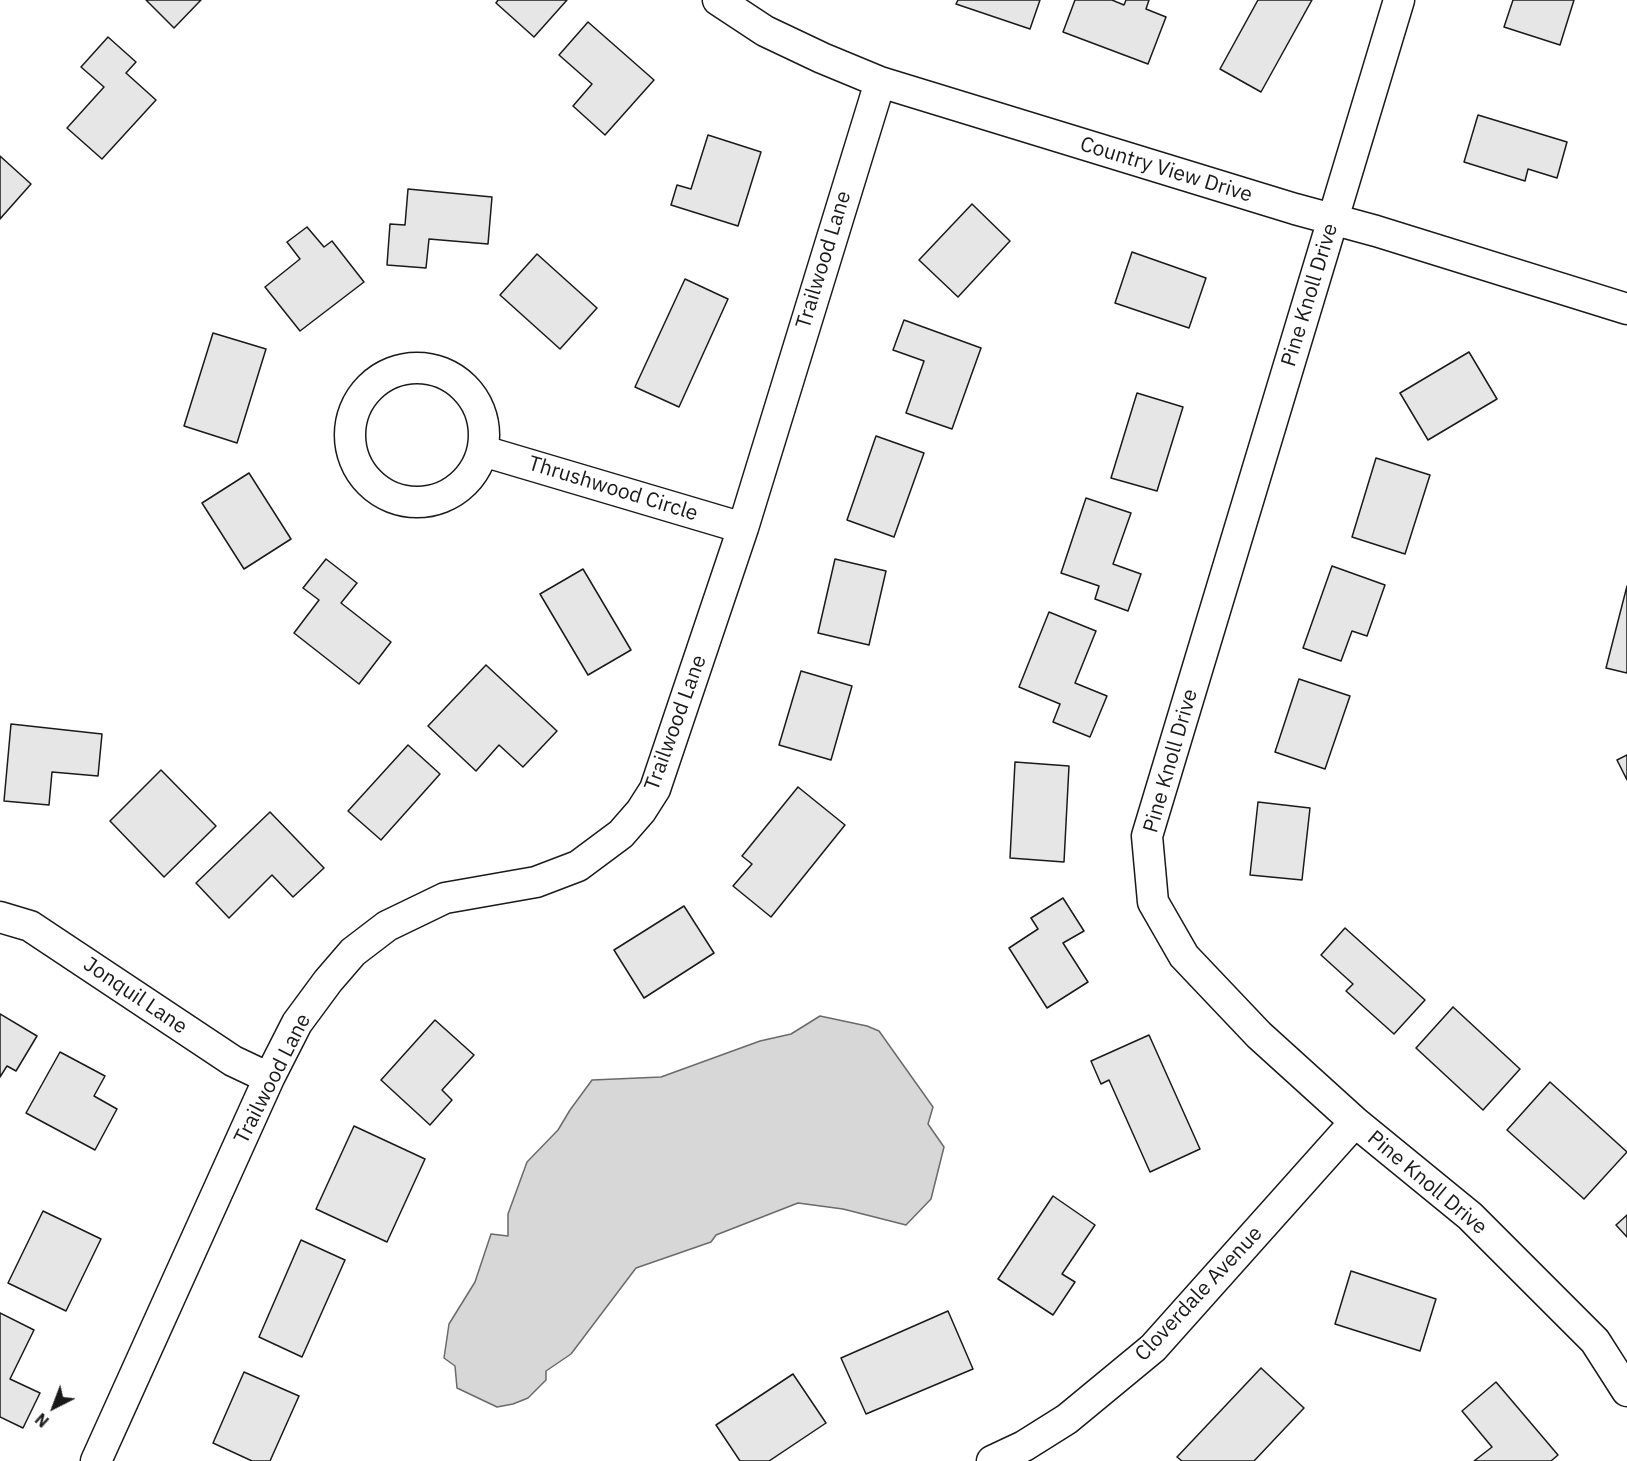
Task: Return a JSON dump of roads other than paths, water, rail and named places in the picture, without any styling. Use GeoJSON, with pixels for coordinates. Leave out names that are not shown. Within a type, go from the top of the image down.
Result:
{"type":"FeatureCollection","features":[{"type":"Feature","properties":{"kind":"street","name":"Country View Drive"},"geometry":{"type":"LineString","coordinates":[[718,0],[765,31],[880,82],[1627,309]]}},
{"type":"Feature","properties":{"kind":"street","name":"Pine Knoll Drive"},"geometry":{"type":"LineString","coordinates":[[1399,0],[1147,836],[1153,902],[1184,956],[1259,1035],[1355,1122],[1470,1216],[1595,1341],[1627,1391]]}},
{"type":"Feature","properties":{"kind":"street","name":"Trailwood Lane"},"geometry":{"type":"LineString","coordinates":[[96,1461],[269,1078],[297,1023],[352,952],[387,926],[445,898],[536,882],[578,866],[621,834],[641,811],[655,789],[743,528],[880,82]]}},
{"type":"Feature","properties":{"kind":"street"},"geometry":{"type":"LineString","coordinates":[[406,368],[428,368],[449,375],[467,389],[479,407],[485,429],[483,451],[475,472],[460,488],[440,499],[418,503],[396,500],[376,489],[361,473],[352,452],[350,430],[355,408],[367,389],[385,375],[406,368]]}},
{"type":"Feature","properties":{"kind":"street","name":"Thrushwood Circle"},"geometry":{"type":"LineString","coordinates":[[483,451],[743,528]]}},
{"type":"Feature","properties":{"kind":"street","name":"Jonquil Lane"},"geometry":{"type":"LineString","coordinates":[[0,917],[30,926],[233,1061],[269,1078]]}},
{"type":"Feature","properties":{"kind":"street","name":"Cloverdale Avenue"},"geometry":{"type":"LineString","coordinates":[[992,1461],[1024,1446],[1067,1419],[1153,1348],[1355,1122]]}}]}
